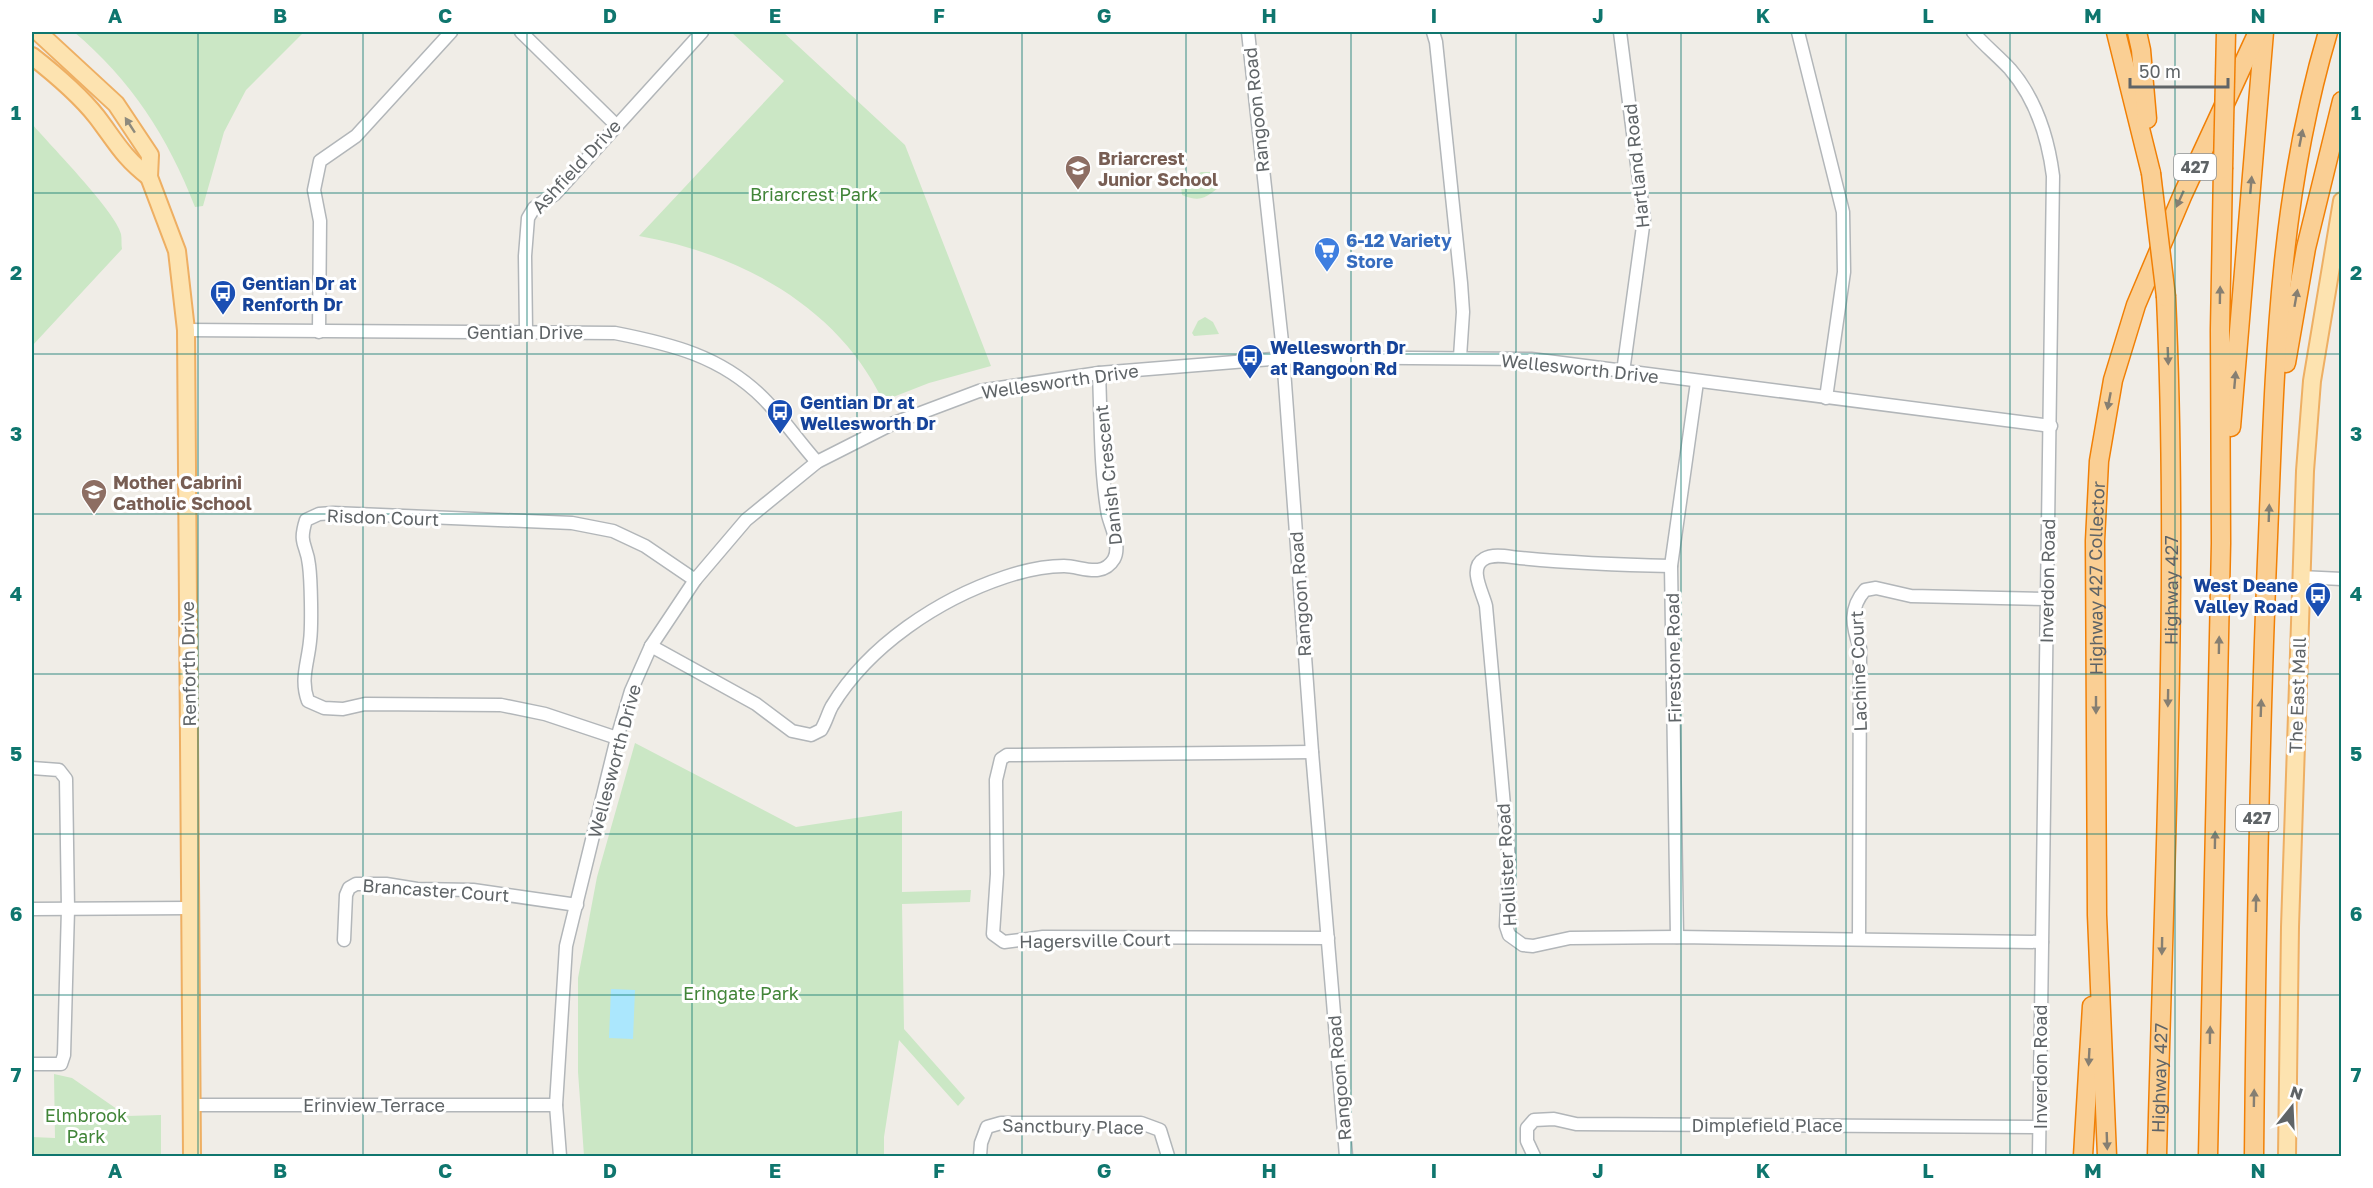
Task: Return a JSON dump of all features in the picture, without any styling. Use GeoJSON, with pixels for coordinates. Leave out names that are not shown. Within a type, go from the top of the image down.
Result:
{"type":"FeatureCollection","features":[{"type":"Feature","properties":{"kind":"highway","name":"Highway 427"},"geometry":{"type":"LineString","coordinates":[[2116,32],[2151,173],[2166,297],[2171,448],[2170,622],[2157,1156]]}},
{"type":"Feature","properties":{"kind":"highway"},"geometry":{"type":"LineString","coordinates":[[2137,32],[2141,50],[2151,173]]}},
{"type":"Feature","properties":{"kind":"highway","name":"427"},"geometry":{"type":"LineString","coordinates":[[2208,1156],[2221,543],[2220,330],[2226,32]]}},
{"type":"Feature","properties":{"kind":"highway","name":"Highway 427 Collector"},"geometry":{"type":"LineString","coordinates":[[2107,1156],[2097,915],[2096,519],[2099,462],[2108,405],[2122,345],[2144,285],[2258,32]]}},
{"type":"Feature","properties":{"kind":"highway"},"geometry":{"type":"LineString","coordinates":[[2221,543],[2264,32]]}},
{"type":"Feature","properties":{"kind":"highway","name":"427"},"geometry":{"type":"LineString","coordinates":[[2254,1156],[2258,808],[2277,332],[2288,215],[2300,140],[2328,32]]}},
{"type":"Feature","properties":{"kind":"highway"},"geometry":{"type":"LineString","coordinates":[[2270,480],[2304,258],[2342,101]]}},
{"type":"Feature","properties":{"kind":"highway"},"geometry":{"type":"LineString","coordinates":[[2083,1156],[2097,915]]}},
{"type":"Feature","properties":{"kind":"main road","name":"Renforth Drive"},"geometry":{"type":"LineString","coordinates":[[38,32],[116,104],[150,155],[149,177],[177,251],[186,330],[192,1156]]}},
{"type":"Feature","properties":{"kind":"main road","name":"Renforth Drive"},"geometry":{"type":"LineString","coordinates":[[32,56],[70,89],[96,116],[128,160],[149,177]]}},
{"type":"Feature","properties":{"kind":"main road","name":"The East Mall"},"geometry":{"type":"LineString","coordinates":[[2287,1156],[2290,927],[2300,577],[2312,381],[2342,201]]}},
{"type":"Feature","properties":{"kind":"street"},"geometry":{"type":"LineString","coordinates":[[319,332],[320,221],[314,190],[320,161],[356,136],[451,32]]}},
{"type":"Feature","properties":{"kind":"street"},"geometry":{"type":"LineString","coordinates":[[521,32],[616,124]]}},
{"type":"Feature","properties":{"kind":"street","name":"Ashfield Drive"},"geometry":{"type":"LineString","coordinates":[[526,331],[525,256],[528,218],[534,208],[555,194],[616,124],[702,32]]}},
{"type":"Feature","properties":{"kind":"street","name":"Rangoon Road"},"geometry":{"type":"LineString","coordinates":[[1248,32],[1284,359],[1312,752],[1346,1156]]}},
{"type":"Feature","properties":{"kind":"street"},"geometry":{"type":"LineString","coordinates":[[1432,32],[1436,42],[1462,302],[1460,357]]}},
{"type":"Feature","properties":{"kind":"street","name":"Hartland Road"},"geometry":{"type":"LineString","coordinates":[[1620,32],[1644,219],[1623,372]]}},
{"type":"Feature","properties":{"kind":"street"},"geometry":{"type":"LineString","coordinates":[[1798,32],[1843,212],[1844,272],[1826,398]]}},
{"type":"Feature","properties":{"kind":"street","name":"Inverdon Road"},"geometry":{"type":"LineString","coordinates":[[1973,32],[2020,82],[2043,126],[2050,152],[2054,204],[2039,1156]]}},
{"type":"Feature","properties":{"kind":"street","name":"Gentian Drive"},"geometry":{"type":"LineString","coordinates":[[186,330],[615,333],[683,347],[740,377],[764,398],[817,462]]}},
{"type":"Feature","properties":{"kind":"street","name":"Wellesworth Drive"},"geometry":{"type":"LineString","coordinates":[[560,1156],[556,1105],[566,946],[617,738],[631,691],[651,646],[695,580],[746,519],[817,462],[894,423],[979,391],[1099,373],[1284,359],[1460,357],[1531,359],[2051,426]]}},
{"type":"Feature","properties":{"kind":"street","name":"Danish Crescent"},"geometry":{"type":"LineString","coordinates":[[651,646],[756,704],[792,731],[811,735],[821,730],[831,707],[864,666],[905,629],[935,610],[980,587],[1033,570],[1064,566],[1085,571],[1104,567],[1113,560],[1116,551],[1107,506],[1099,373]]}},
{"type":"Feature","properties":{"kind":"street","name":"Firestone Road"},"geometry":{"type":"LineString","coordinates":[[1677,937],[1671,566],[1697,382]]}},
{"type":"Feature","properties":{"kind":"street","name":"Risdon Court"},"geometry":{"type":"LineString","coordinates":[[617,738],[545,714],[501,705],[365,704],[343,709],[324,708],[308,701],[303,686],[310,640],[309,565],[303,548],[302,533],[306,520],[319,514],[333,513],[572,523],[622,535],[645,546],[695,580]]}},
{"type":"Feature","properties":{"kind":"street","name":"Hollister Road"},"geometry":{"type":"LineString","coordinates":[[1671,566],[1554,563],[1497,556],[1484,559],[1477,573],[1486,606],[1509,861],[1506,926],[1509,935],[1523,945],[1533,946],[1570,938],[1677,937],[2042,942]]}},
{"type":"Feature","properties":{"kind":"street"},"geometry":{"type":"LineString","coordinates":[[2300,577],[2342,579]]}},
{"type":"Feature","properties":{"kind":"street","name":"Lachine Court"},"geometry":{"type":"LineString","coordinates":[[1859,939],[1860,648],[1854,631],[1856,600],[1865,590],[1876,588],[1911,596],[2046,599]]}},
{"type":"Feature","properties":{"kind":"street","name":"Hagersville Court"},"geometry":{"type":"LineString","coordinates":[[1312,752],[1007,755],[1001,759],[996,780],[997,874],[993,934],[1004,942],[1043,937],[1328,938]]}},
{"type":"Feature","properties":{"kind":"street"},"geometry":{"type":"LineString","coordinates":[[32,768],[59,770],[66,779],[68,909],[64,1055],[61,1064],[32,1064]]}},
{"type":"Feature","properties":{"kind":"street","name":"Brancaster Court"},"geometry":{"type":"LineString","coordinates":[[344,940],[346,895],[349,888],[356,884],[386,884],[417,889],[473,890],[577,905]]}},
{"type":"Feature","properties":{"kind":"street"},"geometry":{"type":"LineString","coordinates":[[32,909],[190,908]]}},
{"type":"Feature","properties":{"kind":"street","name":"Erinview Terrace"},"geometry":{"type":"LineString","coordinates":[[192,1105],[556,1105]]}},
{"type":"Feature","properties":{"kind":"street","name":"Dimplefield Place"},"geometry":{"type":"LineString","coordinates":[[1534,1156],[1527,1141],[1527,1128],[1534,1120],[1543,1119],[1576,1125],[2040,1127]]}},
{"type":"Feature","properties":{"kind":"street","name":"Sanctbury Place"},"geometry":{"type":"LineString","coordinates":[[980,1156],[981,1143],[987,1127],[1001,1123],[1141,1124],[1160,1130],[1168,1156]]}},
{"type":"Feature","properties":{"kind":"green space"},"geometry":{"type":"Polygon","coordinates":[[[74,32],[304,32],[246,90],[224,132],[203,206],[195,207],[173,157],[146,111],[113,70],[74,32]]]}},
{"type":"Feature","properties":{"kind":"green space","name":"Briarcrest Park"},"geometry":{"type":"Polygon","coordinates":[[[731,32],[783,32],[905,145],[991,366],[929,383],[883,401],[864,367],[840,338],[812,312],[781,289],[713,256],[676,244],[639,236],[784,81],[731,32]]]}},
{"type":"Feature","properties":{"kind":"green space"},"geometry":{"type":"Polygon","coordinates":[[[32,124],[108,210],[121,234],[122,249],[32,346],[32,124]]]}},
{"type":"Feature","properties":{"kind":"green space"},"geometry":{"type":"Polygon","coordinates":[[[1201,172],[1211,172],[1217,179],[1218,188],[1201,198],[1182,195],[1181,186],[1201,172]]]}},
{"type":"Feature","properties":{"kind":"green space"},"geometry":{"type":"Polygon","coordinates":[[[1205,317],[1213,322],[1219,334],[1194,336],[1192,333],[1198,321],[1205,317]]]}},
{"type":"Feature","properties":{"kind":"green space","name":"Eringate Park"},"geometry":{"type":"Polygon","coordinates":[[[635,743],[796,827],[902,811],[902,892],[971,890],[970,902],[902,904],[904,1029],[965,1098],[958,1106],[899,1040],[884,1137],[884,1156],[584,1156],[578,1072],[578,978],[597,877],[635,743]]]}},
{"type":"Feature","properties":{"kind":"green space","name":"Elmbrook Park"},"geometry":{"type":"Polygon","coordinates":[[[54,1074],[72,1078],[127,1116],[161,1115],[161,1156],[32,1156],[32,1137],[55,1138],[54,1074]]]}},
{"type":"Feature","properties":{"kind":"water"},"geometry":{"type":"Polygon","coordinates":[[[611,989],[635,990],[633,1039],[609,1038],[611,989]]]}},
{"type":"Feature","properties":{"kind":"place","name":"Briarcrest Junior School"},"geometry":{"type":"Point","coordinates":[1078,191]}},
{"type":"Feature","properties":{"kind":"place","name":"6-12 Variety Store"},"geometry":{"type":"Point","coordinates":[1327,273]}},
{"type":"Feature","properties":{"kind":"place","name":"Gentian Dr at Renforth Dr"},"geometry":{"type":"Point","coordinates":[223,316]}},
{"type":"Feature","properties":{"kind":"place","name":"Wellesworth Dr at Rangoon Rd"},"geometry":{"type":"Point","coordinates":[1250,380]}},
{"type":"Feature","properties":{"kind":"place","name":"Gentian Dr at Wellesworth Dr"},"geometry":{"type":"Point","coordinates":[780,435]}},
{"type":"Feature","properties":{"kind":"place","name":"Mother Cabrini Catholic School"},"geometry":{"type":"Point","coordinates":[94,515]}},
{"type":"Feature","properties":{"kind":"place","name":"West Deane Valley Road"},"geometry":{"type":"Point","coordinates":[2318,618]}}]}
